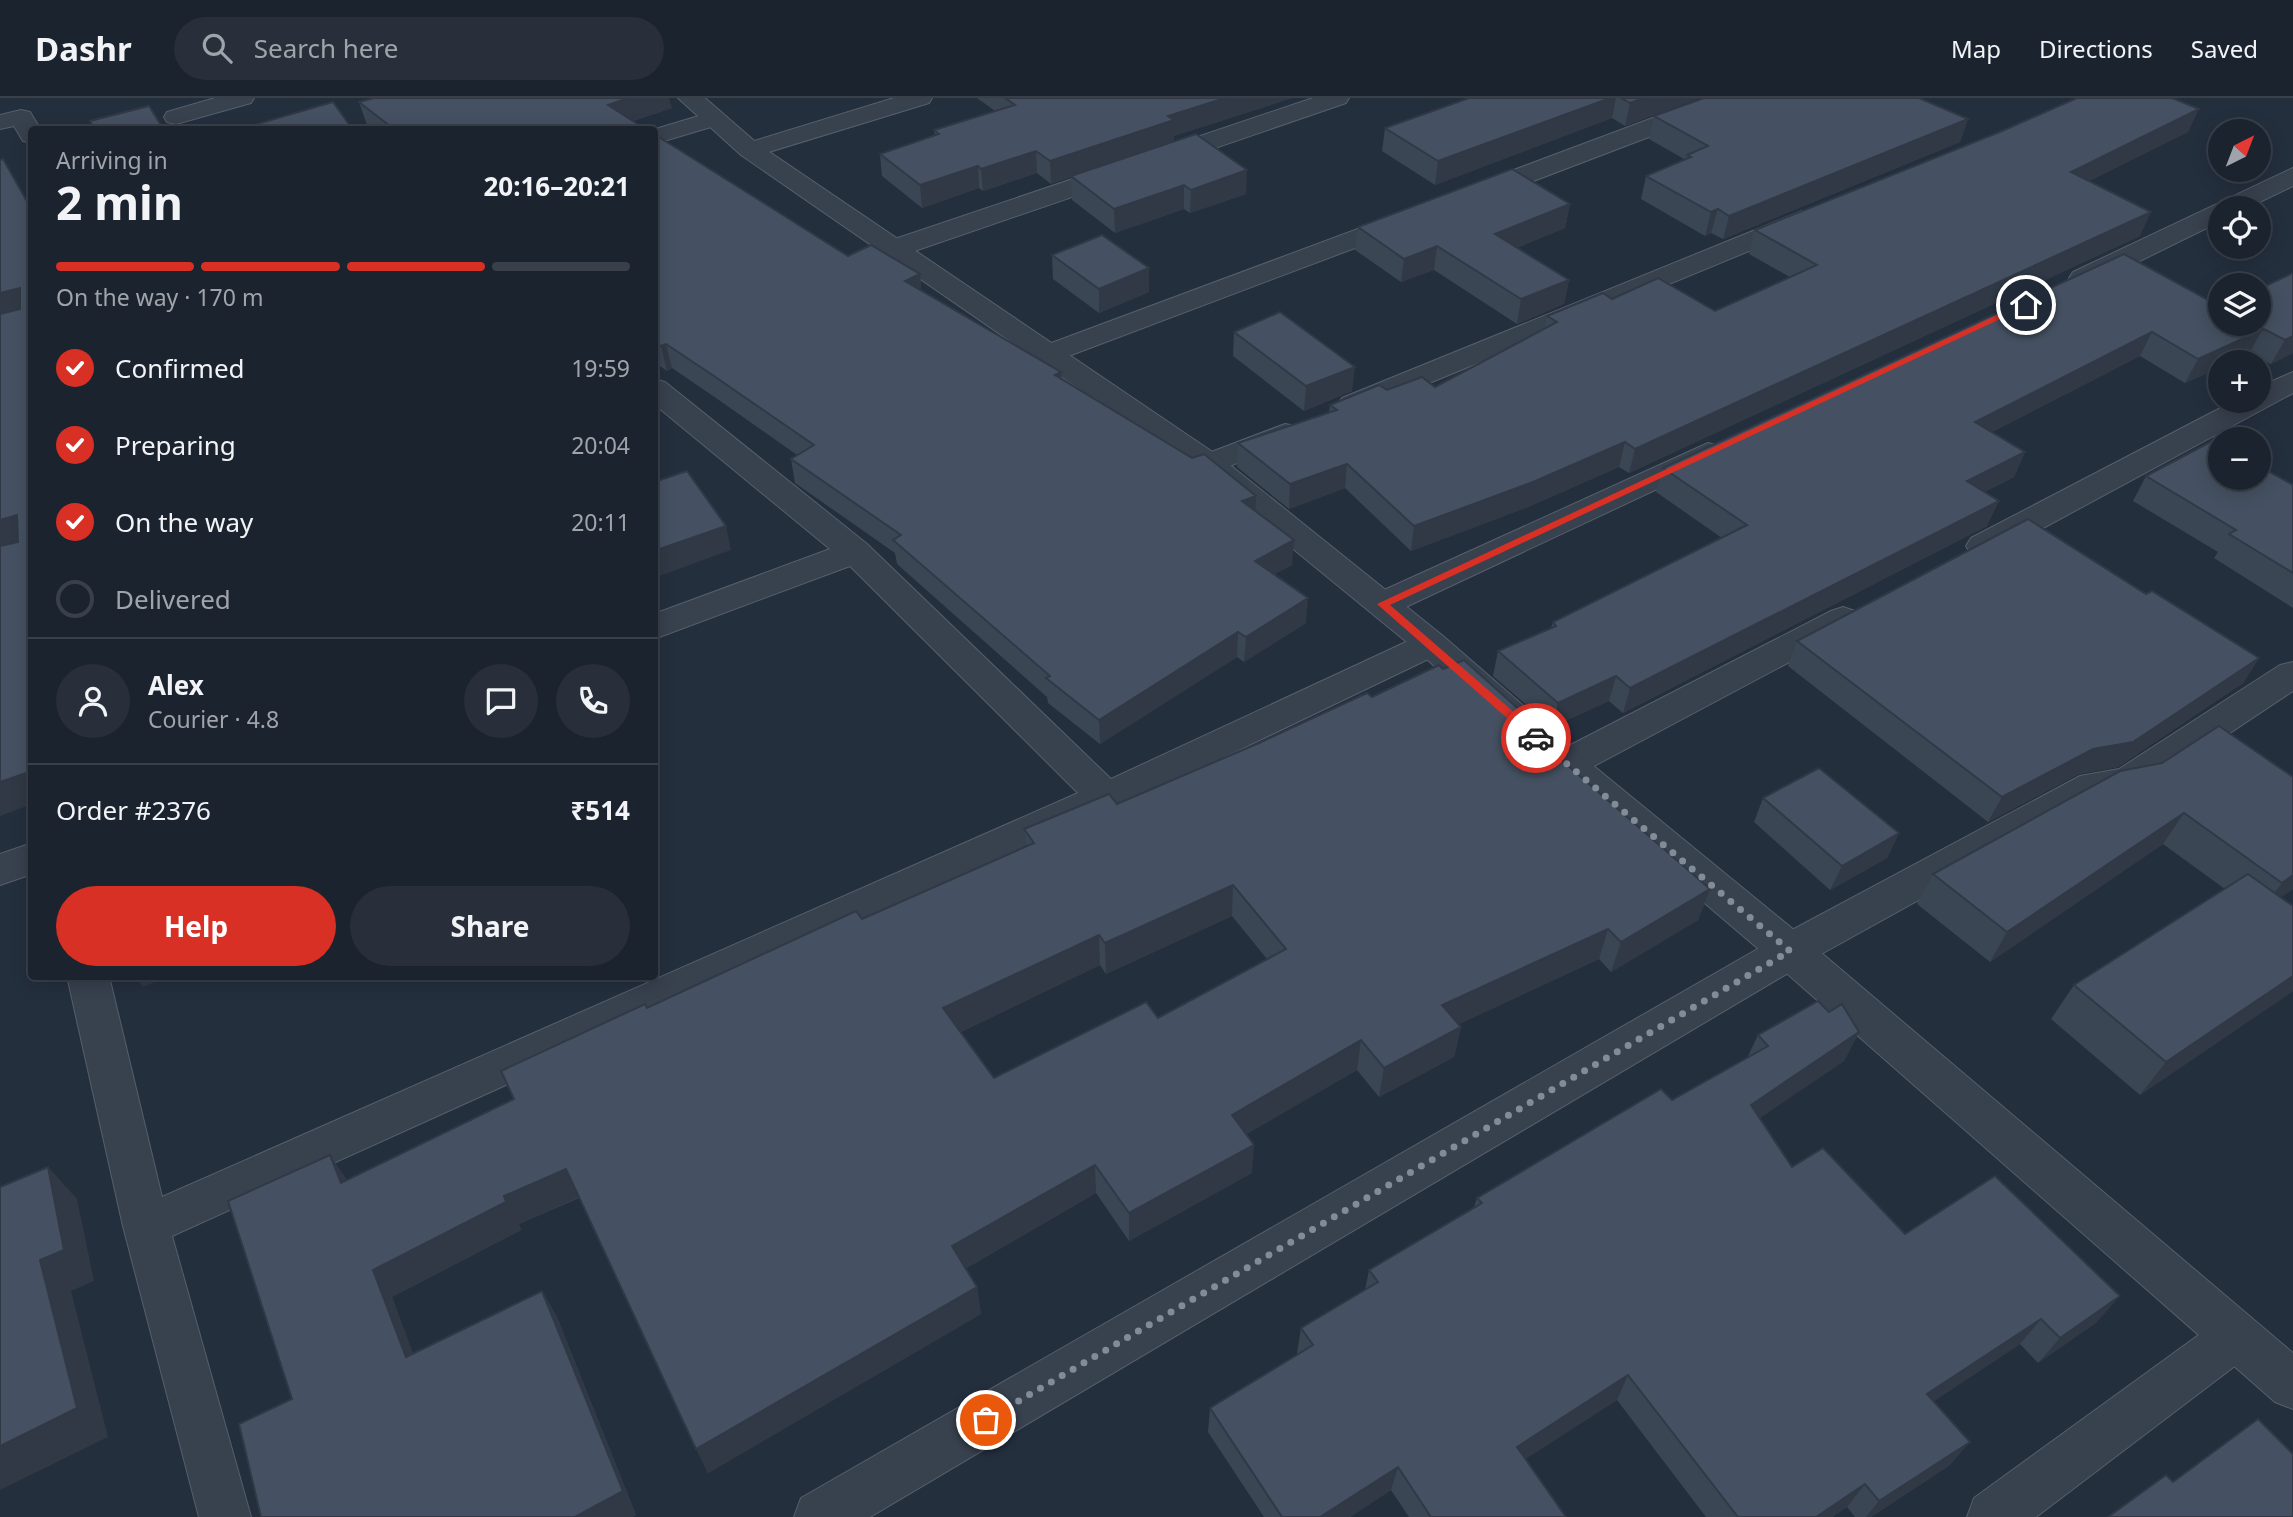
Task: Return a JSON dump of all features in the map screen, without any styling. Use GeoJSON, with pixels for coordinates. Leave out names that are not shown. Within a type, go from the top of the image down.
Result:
{"type":"FeatureCollection","features":[{"type":"Feature","properties":{"kind":"street"},"geometry":{"type":"LineString","coordinates":[[176,117],[242,98]]}},
{"type":"Feature","properties":{"kind":"street"},"geometry":{"type":"LineString","coordinates":[[750,150],[920,98]]}},
{"type":"Feature","properties":{"kind":"street"},"geometry":{"type":"LineString","coordinates":[[893,249],[1337,98]]}},
{"type":"Feature","properties":{"kind":"street"},"geometry":{"type":"LineString","coordinates":[[1454,201],[1729,98]]}},
{"type":"Feature","properties":{"kind":"street"},"geometry":{"type":"LineString","coordinates":[[658,135],[701,108],[750,150],[1209,464],[1431,644],[1566,764],[1790,951],[2293,1385]]}},
{"type":"Feature","properties":{"kind":"street"},"geometry":{"type":"LineString","coordinates":[[0,122],[21,117],[28,129]]}},
{"type":"Feature","properties":{"kind":"street"},"geometry":{"type":"LineString","coordinates":[[2252,196],[2293,176]]}},
{"type":"Feature","properties":{"kind":"street"},"geometry":{"type":"LineString","coordinates":[[1209,464],[1826,209]]}},
{"type":"Feature","properties":{"kind":"street"},"geometry":{"type":"LineString","coordinates":[[1048,354],[1428,211]]}},
{"type":"Feature","properties":{"kind":"street"},"geometry":{"type":"LineString","coordinates":[[2062,288],[2208,217]]}},
{"type":"Feature","properties":{"kind":"street"},"geometry":{"type":"LineString","coordinates":[[2271,393],[2293,382]]}},
{"type":"Feature","properties":{"kind":"street"},"geometry":{"type":"LineString","coordinates":[[658,391],[855,552],[1106,797]]}},
{"type":"Feature","properties":{"kind":"street"},"geometry":{"type":"LineString","coordinates":[[1956,560],[2233,413]]}},
{"type":"Feature","properties":{"kind":"street"},"geometry":{"type":"LineString","coordinates":[[1382,604],[1735,440]]}},
{"type":"Feature","properties":{"kind":"street"},"geometry":{"type":"LineString","coordinates":[[658,626],[855,552]]}},
{"type":"Feature","properties":{"kind":"street"},"geometry":{"type":"LineString","coordinates":[[1566,764],[1871,604]]}},
{"type":"Feature","properties":{"kind":"street"},"geometry":{"type":"LineString","coordinates":[[146,1226],[1106,797],[1431,644]]}},
{"type":"Feature","properties":{"kind":"street"},"geometry":{"type":"LineString","coordinates":[[820,1517],[1790,951],[2093,786],[2128,782],[2293,674]]}},
{"type":"Feature","properties":{"kind":"street"},"geometry":{"type":"LineString","coordinates":[[0,870],[28,860]]}},
{"type":"Feature","properties":{"kind":"street"},"geometry":{"type":"LineString","coordinates":[[89,980],[146,1226],[225,1517]]}},
{"type":"Feature","properties":{"kind":"street"},"geometry":{"type":"LineString","coordinates":[[1993,1517],[2235,1337]]}},
{"type":"Feature","properties":{"kind":"building"},"geometry":{"type":"Polygon","coordinates":[[[374,98],[628,98],[608,105],[641,126],[390,126],[359,102],[374,98]]]}},
{"type":"Feature","properties":{"kind":"building"},"geometry":{"type":"Polygon","coordinates":[[[1005,98],[1225,98],[1168,116],[1174,120],[1050,161],[1036,151],[920,185],[880,154],[939,134],[934,130],[1015,105],[1005,98]]]}},
{"type":"Feature","properties":{"kind":"building"},"geometry":{"type":"Polygon","coordinates":[[[1469,98],[1610,98],[1438,161],[1385,128],[1469,98]]]}},
{"type":"Feature","properties":{"kind":"building"},"geometry":{"type":"Polygon","coordinates":[[[1621,98],[1643,98],[1630,103],[1621,98]]]}},
{"type":"Feature","properties":{"kind":"building"},"geometry":{"type":"Polygon","coordinates":[[[1704,98],[1919,98],[1968,119],[1729,216],[1718,209],[1711,212],[1646,176],[1691,157],[1687,155],[1708,146],[1654,116],[1704,98]]]}},
{"type":"Feature","properties":{"kind":"building"},"geometry":{"type":"Polygon","coordinates":[[[2077,98],[2172,98],[2199,109],[2071,172],[2151,212],[1635,449],[1625,442],[1533,482],[1414,526],[1347,464],[1290,484],[1238,443],[1337,410],[1330,405],[1379,385],[1387,390],[1422,377],[1435,387],[1557,322],[1547,316],[1603,293],[1612,299],[1658,278],[1715,311],[1817,265],[1755,230],[2077,98]]]}},
{"type":"Feature","properties":{"kind":"building"},"geometry":{"type":"Polygon","coordinates":[[[333,102],[350,126],[251,126],[333,102]]]}},
{"type":"Feature","properties":{"kind":"building"},"geometry":{"type":"Polygon","coordinates":[[[149,106],[162,126],[93,126],[90,121],[149,106]]]}},
{"type":"Feature","properties":{"kind":"building"},"geometry":{"type":"Polygon","coordinates":[[[1196,134],[1247,170],[1191,190],[1184,185],[1114,209],[1071,176],[1196,134]]]}},
{"type":"Feature","properties":{"kind":"building"},"geometry":{"type":"Polygon","coordinates":[[[658,137],[848,256],[871,245],[920,274],[905,281],[1061,372],[1055,375],[1192,458],[1204,454],[1256,496],[1242,501],[1294,540],[1255,561],[1308,598],[1246,637],[1238,632],[1099,720],[1046,678],[1050,676],[893,540],[901,535],[791,459],[814,445],[666,344],[658,344],[658,137]]]}},
{"type":"Feature","properties":{"kind":"building"},"geometry":{"type":"Polygon","coordinates":[[[3,159],[28,203],[28,772],[0,782],[0,546],[18,542],[17,515],[0,520],[0,314],[20,309],[20,288],[0,293],[0,160],[3,159]]]}},
{"type":"Feature","properties":{"kind":"building"},"geometry":{"type":"Polygon","coordinates":[[[1512,169],[1570,204],[1495,234],[1569,280],[1521,299],[1437,246],[1404,259],[1358,227],[1512,169]]]}},
{"type":"Feature","properties":{"kind":"building"},"geometry":{"type":"Polygon","coordinates":[[[1102,235],[1149,268],[1099,289],[1052,255],[1102,235]]]}},
{"type":"Feature","properties":{"kind":"building"},"geometry":{"type":"Polygon","coordinates":[[[2124,254],[2208,300],[2208,336],[2249,336],[2218,350],[2208,350],[2208,354],[2198,359],[2152,332],[1975,422],[2025,452],[1967,481],[1999,501],[1630,688],[1616,676],[1558,703],[1498,651],[1556,626],[1553,622],[1747,525],[1663,468],[2124,254]]]}},
{"type":"Feature","properties":{"kind":"building"},"geometry":{"type":"Polygon","coordinates":[[[2293,273],[2293,336],[2285,340],[2271,333],[2271,283],[2293,273]]]}},
{"type":"Feature","properties":{"kind":"building"},"geometry":{"type":"Polygon","coordinates":[[[1280,312],[1355,367],[1306,386],[1234,332],[1280,312]]]}},
{"type":"Feature","properties":{"kind":"building"},"geometry":{"type":"Polygon","coordinates":[[[2208,443],[2208,490],[2271,490],[2271,473],[2293,485],[2293,573],[2229,534],[2236,530],[2146,476],[2208,443]]]}},
{"type":"Feature","properties":{"kind":"building"},"geometry":{"type":"Polygon","coordinates":[[[687,471],[726,526],[658,550],[658,481],[687,471]]]}},
{"type":"Feature","properties":{"kind":"building"},"geometry":{"type":"Polygon","coordinates":[[[2028,519],[2146,594],[2152,591],[2259,658],[2133,742],[2093,749],[2002,797],[1797,641],[2028,519]]]}},
{"type":"Feature","properties":{"kind":"building"},"geometry":{"type":"Polygon","coordinates":[[[1464,660],[1523,713],[1513,718],[1710,889],[1621,942],[1608,929],[1442,1005],[1461,1027],[1384,1068],[1361,1040],[1232,1115],[1254,1145],[1129,1213],[1095,1165],[952,1246],[977,1287],[696,1449],[566,1169],[504,1196],[506,1202],[373,1270],[406,1357],[542,1291],[623,1491],[575,1517],[261,1517],[239,1424],[292,1399],[228,1201],[330,1155],[341,1183],[514,1099],[501,1071],[645,1004],[647,1008],[856,911],[862,919],[1034,843],[1024,829],[1109,794],[1117,804],[1367,693],[1372,697],[1439,665],[1443,669],[1464,660]],[[1233,885],[1105,943],[1099,935],[943,1008],[994,1078],[1146,1002],[1158,1018],[1286,949],[1233,885]]]}},
{"type":"Feature","properties":{"kind":"building"},"geometry":{"type":"Polygon","coordinates":[[[2219,726],[2293,777],[2293,875],[2282,883],[2184,813],[2007,932],[1933,874],[2120,771],[2162,763],[2219,726]]]}},
{"type":"Feature","properties":{"kind":"building"},"geometry":{"type":"Polygon","coordinates":[[[1819,768],[1899,833],[1842,866],[1763,798],[1819,768]]]}},
{"type":"Feature","properties":{"kind":"building"},"geometry":{"type":"Polygon","coordinates":[[[2248,874],[2293,906],[2293,976],[2166,1062],[2074,985],[2248,874]]]}},
{"type":"Feature","properties":{"kind":"building"},"geometry":{"type":"Polygon","coordinates":[[[1818,1001],[1829,1012],[1842,1004],[1859,1032],[1751,1105],[1792,1167],[1823,1148],[1905,1234],[1995,1176],[2120,1296],[2060,1338],[2041,1319],[1927,1394],[1970,1442],[1879,1501],[1865,1484],[1816,1517],[1738,1517],[1628,1375],[1517,1447],[1566,1517],[1431,1517],[1398,1467],[1320,1517],[1282,1517],[1210,1408],[1313,1345],[1301,1328],[1378,1282],[1369,1270],[1482,1203],[1477,1198],[1661,1089],[1672,1100],[1768,1046],[1758,1035],[1818,1001]]]}},
{"type":"Feature","properties":{"kind":"building"},"geometry":{"type":"Polygon","coordinates":[[[48,1167],[64,1250],[40,1260],[77,1408],[0,1446],[0,1187],[48,1167]]]}},
{"type":"Feature","properties":{"kind":"building"},"geometry":{"type":"Polygon","coordinates":[[[2258,1419],[2293,1454],[2293,1517],[2108,1517],[2166,1475],[2173,1482],[2258,1419]]]}},
{"type":"Feature","properties":{"kind":"way so far"},"geometry":{"type":"LineString","coordinates":[[986,1420],[1790,951],[1536,738]]}},
{"type":"Feature","properties":{"kind":"route"},"geometry":{"type":"LineString","coordinates":[[1536,738],[1382,604],[2026,305]]}}]}
